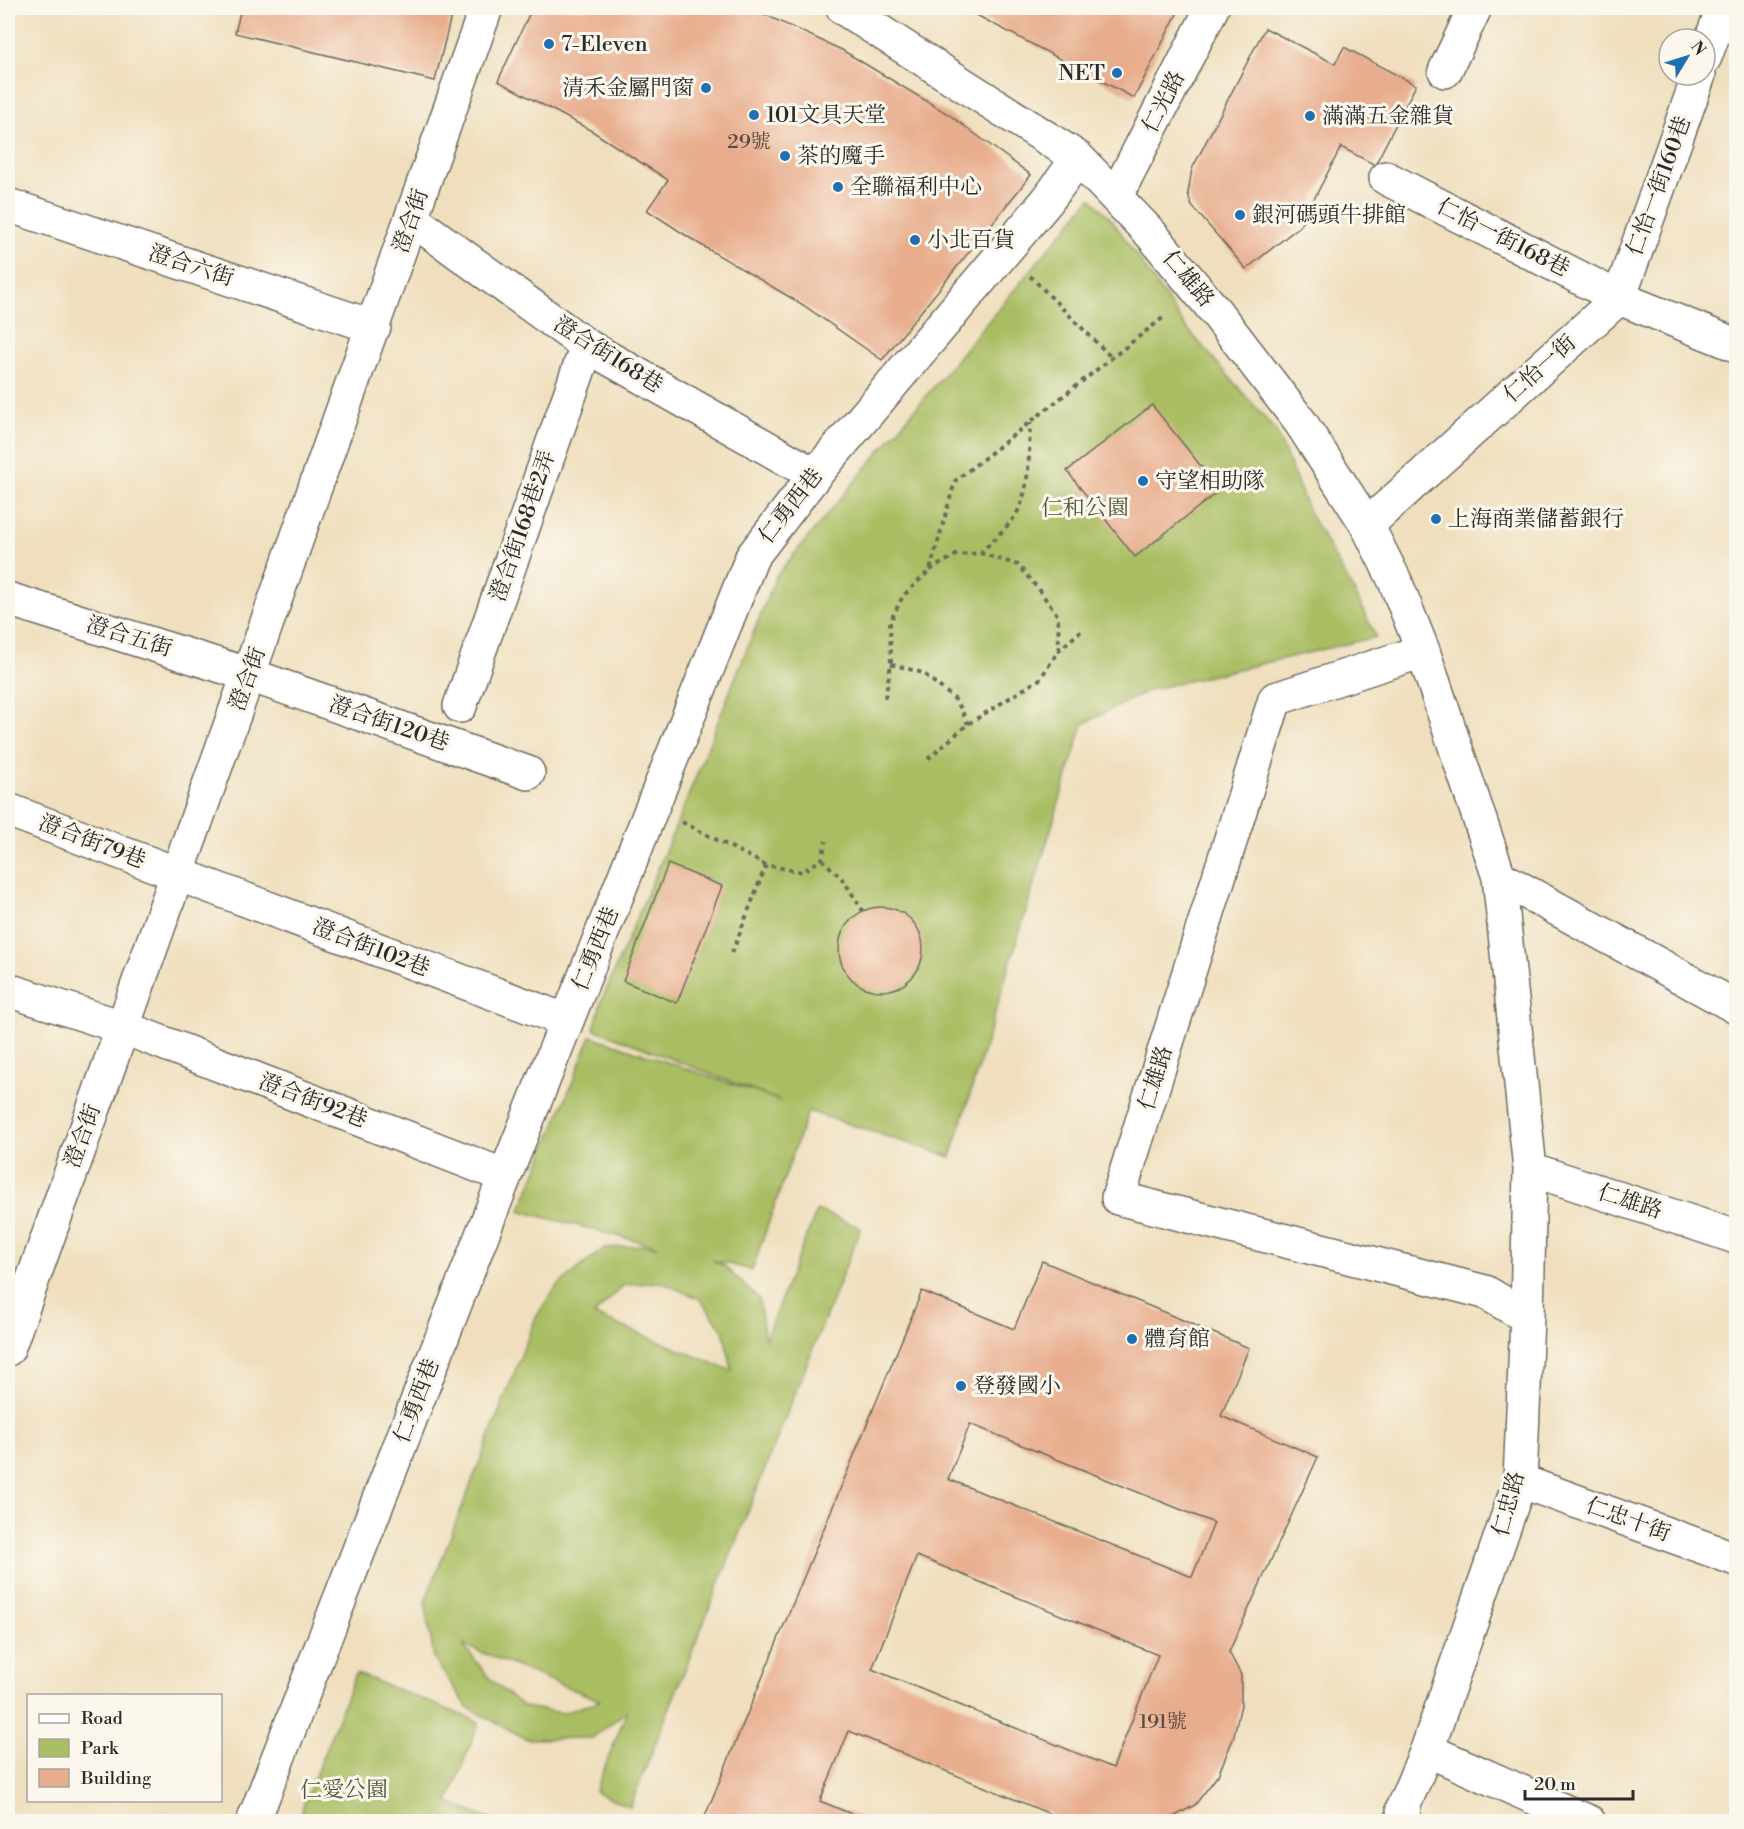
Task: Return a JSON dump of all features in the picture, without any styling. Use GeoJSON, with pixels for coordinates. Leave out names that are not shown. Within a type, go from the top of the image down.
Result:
{"type":"FeatureCollection","features":[{"type":"Feature","properties":{"kind":"street","name":"澄合街"},"geometry":{"type":"LineString","coordinates":[[8,1349],[486,8]]}},
{"type":"Feature","properties":{"kind":"street","name":"仁雄路"},"geometry":{"type":"LineString","coordinates":[[843,8],[1078,158],[1116,196],[1215,311],[1301,423],[1366,525],[1395,580],[1423,651],[1499,877],[1530,1169],[1737,1237]]}},
{"type":"Feature","properties":{"kind":"street","name":"仁光路"},"geometry":{"type":"LineString","coordinates":[[1116,196],[1212,8]]}},
{"type":"Feature","properties":{"kind":"street"},"geometry":{"type":"LineString","coordinates":[[1445,71],[1475,8]]}},
{"type":"Feature","properties":{"kind":"street"},"geometry":{"type":"LineString","coordinates":[[1716,27],[1723,8]]}},
{"type":"Feature","properties":{"kind":"street","name":"仁怡一街160巷"},"geometry":{"type":"LineString","coordinates":[[1619,298],[1695,87]]}},
{"type":"Feature","properties":{"kind":"street","name":"仁勇西巷"},"geometry":{"type":"LineString","coordinates":[[253,1821],[505,1176],[752,557],[814,475],[1047,201],[1078,158]]}},
{"type":"Feature","properties":{"kind":"street","name":"仁怡一街168巷"},"geometry":{"type":"LineString","coordinates":[[1386,178],[1619,298]]}},
{"type":"Feature","properties":{"kind":"street","name":"澄合六街"},"geometry":{"type":"LineString","coordinates":[[8,205],[374,327]]}},
{"type":"Feature","properties":{"kind":"street","name":"澄合街168巷"},"geometry":{"type":"LineString","coordinates":[[412,219],[587,346],[814,475]]}},
{"type":"Feature","properties":{"kind":"street"},"geometry":{"type":"LineString","coordinates":[[1619,298],[1737,345]]}},
{"type":"Feature","properties":{"kind":"street","name":"仁怡一街"},"geometry":{"type":"LineString","coordinates":[[1366,525],[1619,298]]}},
{"type":"Feature","properties":{"kind":"street","name":"澄合街168巷2弄"},"geometry":{"type":"LineString","coordinates":[[460,706],[587,346]]}},
{"type":"Feature","properties":{"kind":"street","name":"澄合五街"},"geometry":{"type":"LineString","coordinates":[[8,599],[250,675]]}},
{"type":"Feature","properties":{"kind":"street","name":"仁雄路"},"geometry":{"type":"LineString","coordinates":[[1423,651],[1275,699],[1118,1198],[1485,1292],[1527,1317]]}},
{"type":"Feature","properties":{"kind":"street","name":"澄合街120巷"},"geometry":{"type":"LineString","coordinates":[[250,675],[528,773]]}},
{"type":"Feature","properties":{"kind":"street","name":"澄合街79巷"},"geometry":{"type":"LineString","coordinates":[[8,810],[176,874]]}},
{"type":"Feature","properties":{"kind":"street","name":"澄合街102巷"},"geometry":{"type":"LineString","coordinates":[[176,874],[567,1021]]}},
{"type":"Feature","properties":{"kind":"street"},"geometry":{"type":"LineString","coordinates":[[1499,877],[1737,1007]]}},
{"type":"Feature","properties":{"kind":"street","name":"澄合街92巷"},"geometry":{"type":"LineString","coordinates":[[8,990],[122,1027],[505,1176]]}},
{"type":"Feature","properties":{"kind":"street","name":"仁忠路"},"geometry":{"type":"LineString","coordinates":[[1404,1821],[1403,1807],[1427,1750],[1520,1481],[1530,1169]]}},
{"type":"Feature","properties":{"kind":"street","name":"仁忠十街"},"geometry":{"type":"LineString","coordinates":[[1520,1481],[1737,1559]]}},
{"type":"Feature","properties":{"kind":"street"},"geometry":{"type":"LineString","coordinates":[[1427,1750],[1589,1821]]}},
{"type":"Feature","properties":{"kind":"path"},"geometry":{"type":"LineString","coordinates":[[1004,252],[1112,358]]}},
{"type":"Feature","properties":{"kind":"path"},"geometry":{"type":"LineString","coordinates":[[930,570],[955,481],[1164,317]]}},
{"type":"Feature","properties":{"kind":"path"},"geometry":{"type":"LineString","coordinates":[[980,553],[1020,508],[1029,468],[1030,422]]}},
{"type":"Feature","properties":{"kind":"path"},"geometry":{"type":"LineString","coordinates":[[885,698],[891,664],[890,622],[903,596],[930,570],[956,555],[980,553],[1018,565],[1058,616],[1059,650]]}},
{"type":"Feature","properties":{"kind":"path"},"geometry":{"type":"LineString","coordinates":[[928,759],[968,724],[1040,679],[1059,650],[1081,632]]}},
{"type":"Feature","properties":{"kind":"path"},"geometry":{"type":"LineString","coordinates":[[891,664],[923,673],[957,701],[968,724]]}},
{"type":"Feature","properties":{"kind":"path"},"geometry":{"type":"LineString","coordinates":[[652,808],[766,865],[802,872],[822,860],[826,841]]}},
{"type":"Feature","properties":{"kind":"path"},"geometry":{"type":"LineString","coordinates":[[822,860],[844,881],[863,911]]}},
{"type":"Feature","properties":{"kind":"path"},"geometry":{"type":"LineString","coordinates":[[732,953],[766,865]]}},
{"type":"Feature","properties":{"kind":"green space","name":"仁和公園"},"geometry":{"type":"Polygon","coordinates":[[[1091,198],[1112,220],[1185,326],[1276,431],[1310,514],[1355,593],[1376,637],[1149,690],[1083,724],[951,1157],[808,1111],[752,1270],[712,1260],[723,1265],[759,1299],[765,1339],[817,1210],[861,1228],[630,1807],[595,1792],[627,1711],[592,1738],[527,1739],[468,1708],[434,1659],[425,1602],[536,1317],[557,1286],[603,1249],[641,1245],[657,1246],[520,1211],[591,1036],[781,1101],[594,1029],[601,1002],[681,814],[776,576],[1091,198]],[[661,1282],[624,1285],[594,1315],[732,1371],[723,1330],[700,1299],[661,1282]],[[463,1645],[491,1680],[524,1707],[563,1713],[599,1701],[599,1700],[463,1645]]]}},
{"type":"Feature","properties":{"kind":"green space","name":"仁愛公園"},"geometry":{"type":"Polygon","coordinates":[[[356,1673],[479,1722],[448,1803],[495,1821],[297,1821],[356,1673]]]}},
{"type":"Feature","properties":{"kind":"building"},"geometry":{"type":"Polygon","coordinates":[[[241,8],[453,8],[435,81],[235,33],[241,8]]]}},
{"type":"Feature","properties":{"kind":"building"},"geometry":{"type":"Polygon","coordinates":[[[532,8],[750,8],[842,50],[948,114],[1031,175],[882,360],[803,305],[696,242],[647,210],[668,180],[592,131],[498,81],[532,8]]]}},
{"type":"Feature","properties":{"kind":"building","name":"NET"},"geometry":{"type":"Polygon","coordinates":[[[963,8],[1180,8],[1134,98],[963,8]]]}},
{"type":"Feature","properties":{"kind":"building","name":"滿滿五金雜貨"},"geometry":{"type":"Polygon","coordinates":[[[1265,28],[1335,64],[1344,47],[1416,85],[1375,165],[1341,147],[1300,226],[1246,269],[1191,205],[1188,193],[1192,169],[1265,28]]]}},
{"type":"Feature","properties":{"kind":"building","name":"守望相助隊"},"geometry":{"type":"Polygon","coordinates":[[[1152,405],[1220,490],[1135,557],[1067,471],[1152,405]]]}},
{"type":"Feature","properties":{"kind":"building"},"geometry":{"type":"Polygon","coordinates":[[[668,864],[722,886],[677,1003],[623,981],[668,864]]]}},
{"type":"Feature","properties":{"kind":"building"},"geometry":{"type":"Polygon","coordinates":[[[881,907],[897,910],[911,919],[920,933],[923,949],[920,965],[911,979],[897,988],[881,991],[865,988],[851,979],[842,965],[839,949],[842,933],[851,919],[865,910],[881,907]]]}},
{"type":"Feature","properties":{"kind":"building"},"geometry":{"type":"Polygon","coordinates":[[[1042,1261],[1249,1348],[1221,1416],[1318,1457],[1229,1652],[1241,1675],[1241,1705],[1233,1739],[1218,1775],[1195,1805],[1166,1821],[1067,1821],[849,1731],[820,1801],[869,1821],[703,1821],[922,1291],[1014,1329],[1042,1261]],[[970,1424],[948,1479],[1192,1577],[1214,1523],[970,1424]],[[917,1556],[872,1669],[1113,1768],[1158,1655],[917,1556]]]}},
{"type":"Feature","properties":{"kind":"place","name":"7-Eleven"},"geometry":{"type":"Point","coordinates":[549,44]}},
{"type":"Feature","properties":{"kind":"place","name":"NET"},"geometry":{"type":"Point","coordinates":[1117,73]}},
{"type":"Feature","properties":{"kind":"place","name":"清禾金屬門窗"},"geometry":{"type":"Point","coordinates":[706,88]}},
{"type":"Feature","properties":{"kind":"place","name":"101文具天堂"},"geometry":{"type":"Point","coordinates":[754,115]}},
{"type":"Feature","properties":{"kind":"place","name":"滿滿五金雜貨"},"geometry":{"type":"Point","coordinates":[1310,116]}},
{"type":"Feature","properties":{"kind":"place","name":"茶的魔手"},"geometry":{"type":"Point","coordinates":[785,156]}},
{"type":"Feature","properties":{"kind":"place","name":"全聯福利中心"},"geometry":{"type":"Point","coordinates":[838,187]}},
{"type":"Feature","properties":{"kind":"place","name":"銀河碼頭牛排館"},"geometry":{"type":"Point","coordinates":[1240,215]}},
{"type":"Feature","properties":{"kind":"place","name":"小北百貨"},"geometry":{"type":"Point","coordinates":[915,240]}},
{"type":"Feature","properties":{"kind":"place","name":"守望相助隊"},"geometry":{"type":"Point","coordinates":[1143,481]}},
{"type":"Feature","properties":{"kind":"place","name":"上海商業儲蓄銀行"},"geometry":{"type":"Point","coordinates":[1436,519]}},
{"type":"Feature","properties":{"kind":"place","name":"體育館"},"geometry":{"type":"Point","coordinates":[1132,1339]}},
{"type":"Feature","properties":{"kind":"place","name":"登發國小"},"geometry":{"type":"Point","coordinates":[961,1386]}}]}
